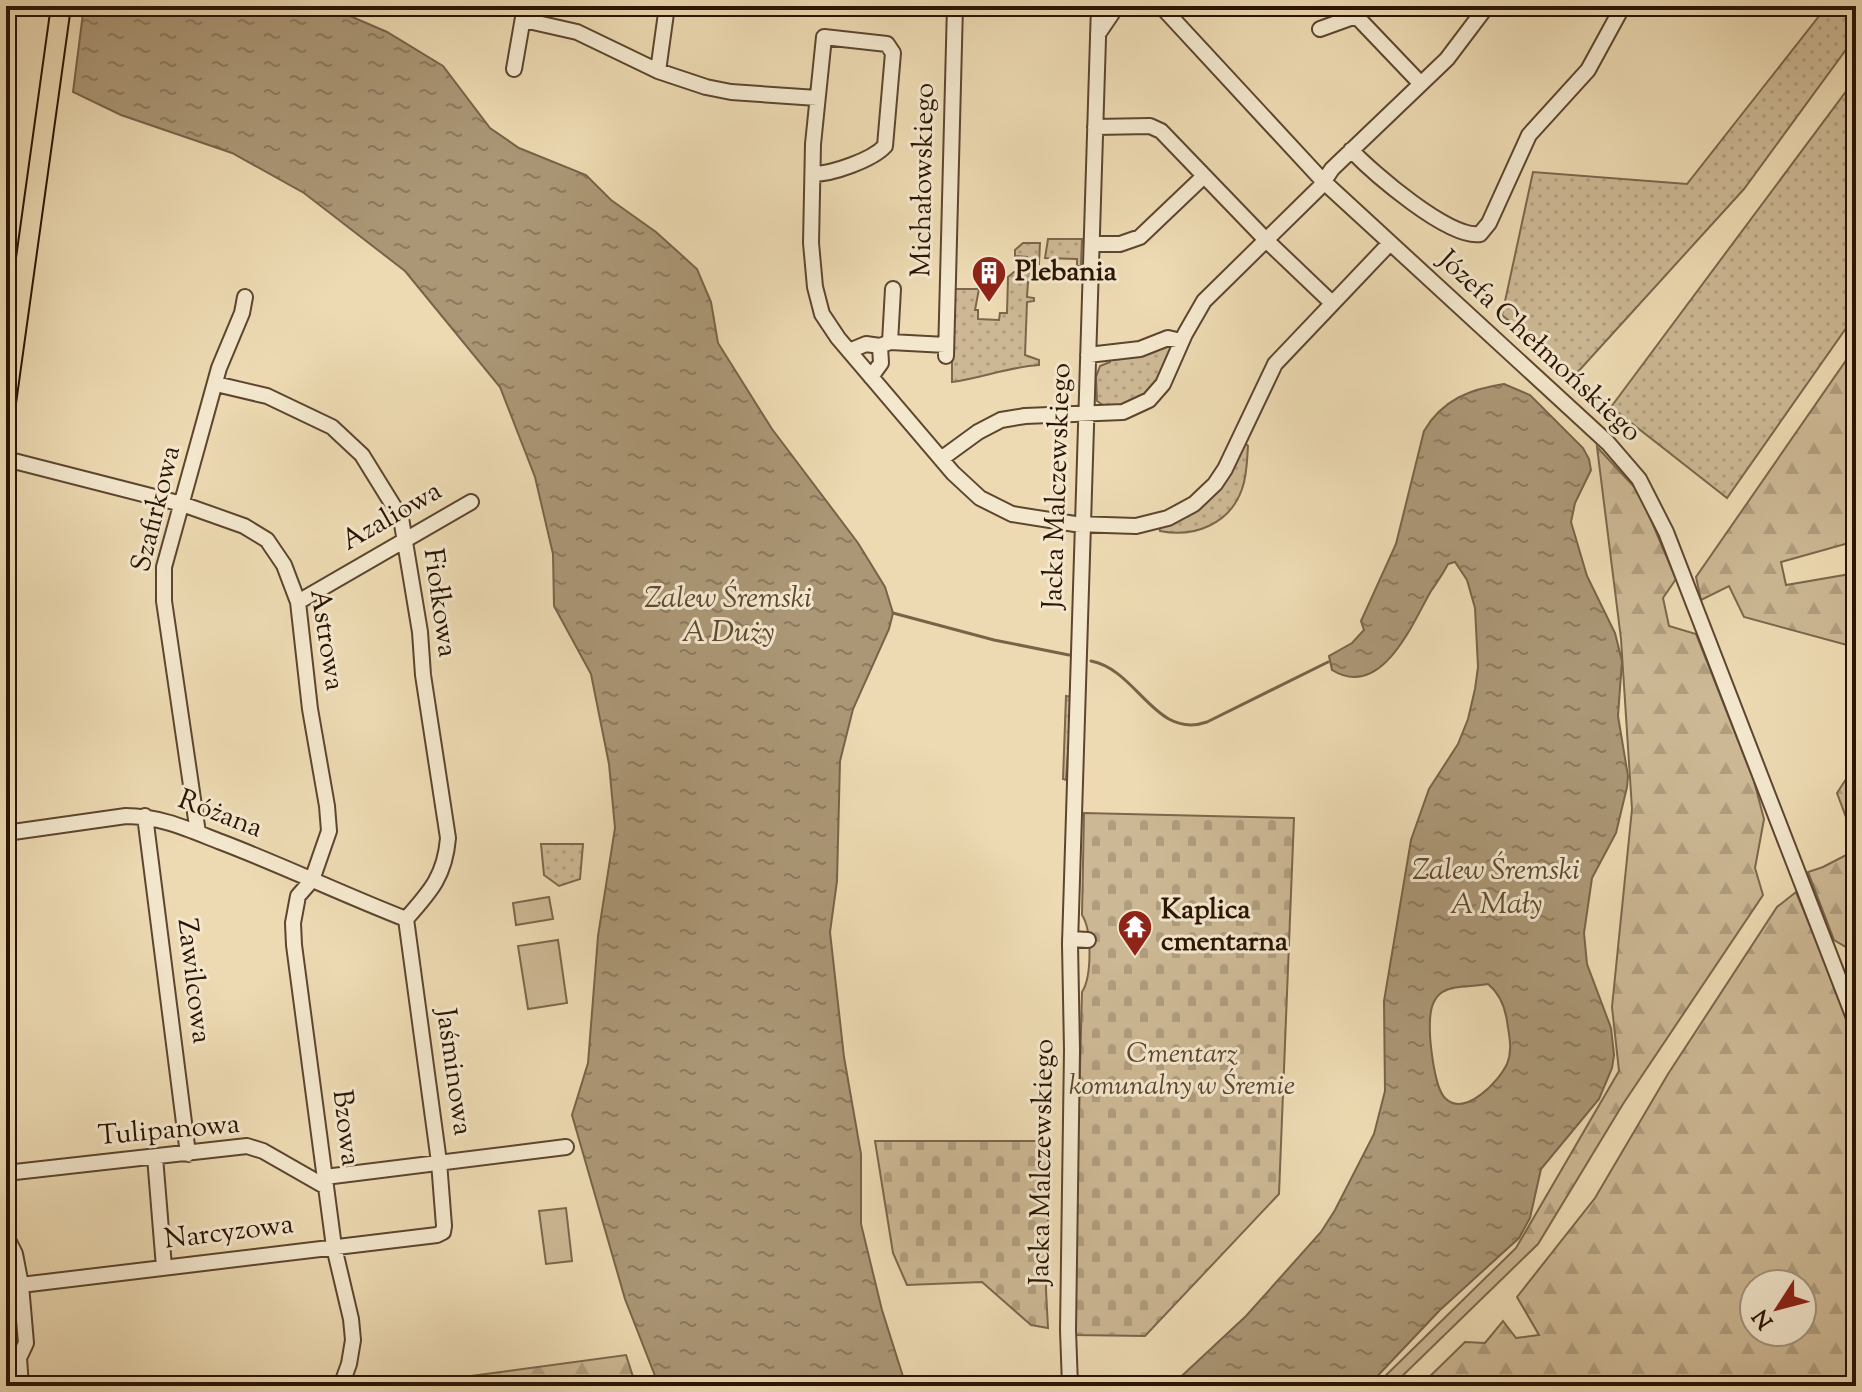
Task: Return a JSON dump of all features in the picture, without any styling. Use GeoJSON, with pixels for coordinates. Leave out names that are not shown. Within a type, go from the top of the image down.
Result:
{"type":"FeatureCollection","features":[{"type":"Feature","properties":{"kind":"main road"},"geometry":{"type":"LineString","coordinates":[[6,403],[61,6]]}},
{"type":"Feature","properties":{"kind":"street"},"geometry":{"type":"LineString","coordinates":[[658,71],[667,6]]}},
{"type":"Feature","properties":{"kind":"street","name":"Michałowskiego"},"geometry":{"type":"LineString","coordinates":[[885,344],[946,350],[955,6]]}},
{"type":"Feature","properties":{"kind":"street","name":"Jacka Malczewskiego"},"geometry":{"type":"LineString","coordinates":[[1070,1386],[1070,939],[1099,6]]}},
{"type":"Feature","properties":{"kind":"street"},"geometry":{"type":"LineString","coordinates":[[1098,35],[1117,6]]}},
{"type":"Feature","properties":{"kind":"street","name":"Józefa Chełmońskiego"},"geometry":{"type":"LineString","coordinates":[[1161,6],[1323,181],[1580,415],[1620,456],[1645,490],[1669,540],[1856,1023]]}},
{"type":"Feature","properties":{"kind":"street"},"geometry":{"type":"LineString","coordinates":[[941,459],[978,432],[1001,420],[1025,416],[1123,412],[1149,400],[1163,384],[1181,341],[1204,301],[1351,150],[1421,84],[1465,38],[1487,6]]}},
{"type":"Feature","properties":{"kind":"street"},"geometry":{"type":"LineString","coordinates":[[1351,150],[1383,181],[1425,211],[1465,232],[1480,234],[1489,223],[1533,130],[1583,77],[1623,6]]}},
{"type":"Feature","properties":{"kind":"street"},"geometry":{"type":"LineString","coordinates":[[1320,29],[1356,11],[1421,84]]}},
{"type":"Feature","properties":{"kind":"street"},"geometry":{"type":"LineString","coordinates":[[514,69],[525,13],[586,35],[681,80],[731,92],[817,98]]}},
{"type":"Feature","properties":{"kind":"street"},"geometry":{"type":"LineString","coordinates":[[813,174],[834,171],[883,148],[893,53],[890,46],[879,42],[824,37],[813,174],[811,254],[817,296],[827,322],[849,351],[941,459],[980,498],[1002,510],[1033,519],[1127,526],[1153,523],[1177,514],[1202,497],[1225,469],[1275,364],[1390,243]]}},
{"type":"Feature","properties":{"kind":"street"},"geometry":{"type":"LineString","coordinates":[[1095,127],[1154,127],[1165,135],[1332,303]]}},
{"type":"Feature","properties":{"kind":"street"},"geometry":{"type":"LineString","coordinates":[[1092,244],[1120,244],[1140,237],[1204,176]]}},
{"type":"Feature","properties":{"kind":"street"},"geometry":{"type":"LineString","coordinates":[[871,377],[881,363],[893,289]]}},
{"type":"Feature","properties":{"kind":"street","name":"Szafirkowa"},"geometry":{"type":"LineString","coordinates":[[198,833],[164,601],[164,567],[219,368],[242,313],[245,297]]}},
{"type":"Feature","properties":{"kind":"street"},"geometry":{"type":"LineString","coordinates":[[1088,355],[1146,348],[1168,338],[1181,341]]}},
{"type":"Feature","properties":{"kind":"street"},"geometry":{"type":"LineString","coordinates":[[849,351],[861,344],[885,344]]}},
{"type":"Feature","properties":{"kind":"street","name":"Fiołkowa"},"geometry":{"type":"LineString","coordinates":[[216,384],[267,396],[332,427],[362,455],[401,518],[448,838],[446,859],[433,888],[406,919]]}},
{"type":"Feature","properties":{"kind":"street","name":"Astrowa"},"geometry":{"type":"LineString","coordinates":[[6,459],[182,504],[244,526],[267,540],[284,565],[298,602],[312,722],[327,806],[329,831],[312,880]]}},
{"type":"Feature","properties":{"kind":"street","name":"Azaliowa"},"geometry":{"type":"LineString","coordinates":[[298,602],[471,502]]}},
{"type":"Feature","properties":{"kind":"street","name":"Różana"},"geometry":{"type":"LineString","coordinates":[[6,833],[145,816],[198,833],[406,919]]}},
{"type":"Feature","properties":{"kind":"street","name":"Zawilcowa"},"geometry":{"type":"LineString","coordinates":[[145,816],[188,1154]]}},
{"type":"Feature","properties":{"kind":"street","name":"Bzowa"},"geometry":{"type":"LineString","coordinates":[[312,880],[298,896],[293,934],[334,1247],[346,1288],[353,1340],[341,1386]]}},
{"type":"Feature","properties":{"kind":"street","name":"Jaśminowa"},"geometry":{"type":"LineString","coordinates":[[406,919],[439,1162],[443,1232]]}},
{"type":"Feature","properties":{"kind":"street"},"geometry":{"type":"LineString","coordinates":[[1070,939],[1088,940]]}},
{"type":"Feature","properties":{"kind":"street","name":"Tulipanowa"},"geometry":{"type":"LineString","coordinates":[[6,1173],[247,1146],[326,1182]]}},
{"type":"Feature","properties":{"kind":"street"},"geometry":{"type":"LineString","coordinates":[[326,1182],[439,1162],[566,1147]]}},
{"type":"Feature","properties":{"kind":"street"},"geometry":{"type":"LineString","coordinates":[[155,1157],[164,1267]]}},
{"type":"Feature","properties":{"kind":"street","name":"Narcyzowa"},"geometry":{"type":"LineString","coordinates":[[21,1285],[443,1232]]}},
{"type":"Feature","properties":{"kind":"street"},"geometry":{"type":"LineString","coordinates":[[6,1236],[15,1254],[21,1285],[26,1343],[19,1358],[21,1386]]}},
{"type":"Feature","properties":{"kind":"green space"},"geometry":{"type":"Polygon","coordinates":[[[1827,6],[1856,6],[1856,36],[1744,189],[1575,375],[1502,315],[1533,172],[1687,184],[1827,6]]]}},
{"type":"Feature","properties":{"kind":"green space"},"geometry":{"type":"Polygon","coordinates":[[[1856,78],[1856,314],[1727,498],[1611,407],[1856,78]]]}},
{"type":"Feature","properties":{"kind":"green space"},"geometry":{"type":"Polygon","coordinates":[[[1048,239],[1082,239],[1081,266],[1077,266],[1077,259],[1045,258],[1048,239]]]}},
{"type":"Feature","properties":{"kind":"green space"},"geometry":{"type":"Polygon","coordinates":[[[1023,243],[1040,243],[1039,264],[1027,264],[1027,257],[1015,256],[1015,250],[1023,243]]]}},
{"type":"Feature","properties":{"kind":"green space"},"geometry":{"type":"Polygon","coordinates":[[[1014,272],[1031,273],[1035,277],[1035,281],[1028,282],[1027,297],[1034,298],[1034,301],[1027,302],[1025,355],[1039,360],[1039,365],[952,382],[952,289],[979,289],[975,310],[978,310],[978,319],[999,320],[1000,313],[1007,313],[1008,277],[1014,272]]]}},
{"type":"Feature","properties":{"kind":"green space"},"geometry":{"type":"Polygon","coordinates":[[[1171,344],[1161,373],[1143,396],[1107,408],[1097,401],[1096,377],[1100,366],[1110,362],[1110,359],[1171,344]]]}},
{"type":"Feature","properties":{"kind":"green space"},"geometry":{"type":"Polygon","coordinates":[[[1856,346],[1856,541],[1781,562],[1786,585],[1856,573],[1856,645],[1847,645],[1744,617],[1729,586],[1701,600],[1696,577],[1856,346]]]}},
{"type":"Feature","properties":{"kind":"green space"},"geometry":{"type":"Polygon","coordinates":[[[1244,442],[1248,446],[1245,479],[1229,511],[1220,520],[1198,530],[1160,531],[1159,527],[1173,521],[1244,442]]]}},
{"type":"Feature","properties":{"kind":"green space"},"geometry":{"type":"Polygon","coordinates":[[[1597,447],[1639,492],[1676,579],[1663,598],[1669,626],[1696,634],[1754,781],[1764,819],[1755,868],[1763,895],[1623,1104],[1538,1244],[1392,1386],[1375,1386],[1516,1248],[1619,1071],[1612,1007],[1632,809],[1621,639],[1597,447]]]}},
{"type":"Feature","properties":{"kind":"green space"},"geometry":{"type":"Polygon","coordinates":[[[1066,696],[1072,697],[1066,780],[1063,779],[1066,696]]]}},
{"type":"Feature","properties":{"kind":"green space"},"geometry":{"type":"Polygon","coordinates":[[[1850,773],[1856,780],[1856,844],[1837,793],[1850,773]]]}},
{"type":"Feature","properties":{"kind":"green space","name":"Cmentarz komunalny w Śremie"},"geometry":{"type":"Polygon","coordinates":[[[1084,813],[1294,818],[1279,1194],[1145,1336],[1073,1335],[1082,992],[1088,975],[1090,953],[1088,931],[1082,915],[1084,813]]]}},
{"type":"Feature","properties":{"kind":"green space"},"geometry":{"type":"Polygon","coordinates":[[[541,844],[583,844],[580,879],[559,886],[544,875],[541,844]]]}},
{"type":"Feature","properties":{"kind":"green space"},"geometry":{"type":"Polygon","coordinates":[[[1856,850],[1856,953],[1834,940],[1808,872],[1856,850]]]}},
{"type":"Feature","properties":{"kind":"green space"},"geometry":{"type":"Polygon","coordinates":[[[1796,892],[1856,1036],[1856,1386],[1420,1386],[1465,1342],[1485,1343],[1503,1321],[1516,1338],[1539,1335],[1517,1297],[1595,1198],[1668,1074],[1777,907],[1796,892]]]}},
{"type":"Feature","properties":{"kind":"green space"},"geometry":{"type":"Polygon","coordinates":[[[549,897],[553,919],[516,925],[513,903],[549,897]]]}},
{"type":"Feature","properties":{"kind":"green space"},"geometry":{"type":"Polygon","coordinates":[[[558,940],[567,1003],[528,1009],[518,946],[558,940]]]}},
{"type":"Feature","properties":{"kind":"green space","name":"Cmentarz komunalny w Śremie"},"geometry":{"type":"Polygon","coordinates":[[[875,1141],[1050,1141],[1046,1290],[1048,1328],[1031,1325],[982,1282],[907,1285],[893,1253],[875,1141]]]}},
{"type":"Feature","properties":{"kind":"green space"},"geometry":{"type":"Polygon","coordinates":[[[566,1208],[572,1261],[546,1264],[539,1211],[566,1208]]]}},
{"type":"Feature","properties":{"kind":"green space"},"geometry":{"type":"Polygon","coordinates":[[[626,1355],[636,1386],[396,1386],[626,1355]]]}},
{"type":"Feature","properties":{"kind":"water","name":"Zalew Śremski A Duży"},"geometry":{"type":"Polygon","coordinates":[[[93,6],[189,6],[209,15],[232,6],[327,6],[387,32],[443,66],[490,128],[519,148],[586,175],[611,200],[656,232],[697,269],[711,302],[718,343],[772,429],[858,543],[885,587],[893,613],[889,629],[853,709],[840,761],[837,881],[830,932],[844,1057],[861,1154],[861,1224],[882,1310],[906,1386],[659,1386],[625,1299],[572,1115],[588,1063],[598,936],[615,828],[609,764],[591,674],[554,606],[553,554],[535,477],[500,387],[405,271],[304,193],[232,153],[121,115],[73,92],[83,13],[93,6]]]}},
{"type":"Feature","properties":{"kind":"water","name":"Zalew Śremski A Mały"},"geometry":{"type":"Polygon","coordinates":[[[1504,384],[1530,395],[1583,448],[1591,470],[1575,503],[1571,522],[1587,576],[1615,633],[1622,661],[1618,716],[1628,776],[1616,833],[1592,878],[1584,933],[1587,964],[1611,1028],[1612,1068],[1599,1099],[1541,1169],[1530,1218],[1519,1238],[1440,1310],[1368,1386],[1171,1386],[1246,1316],[1321,1232],[1374,1134],[1385,1091],[1384,1001],[1411,840],[1429,789],[1458,744],[1475,689],[1478,667],[1475,608],[1467,580],[1455,562],[1448,564],[1405,638],[1381,667],[1366,675],[1350,677],[1332,670],[1329,656],[1352,643],[1364,630],[1361,621],[1396,544],[1424,431],[1448,404],[1468,393],[1504,384]],[[1488,984],[1449,989],[1436,999],[1432,1008],[1430,1039],[1435,1073],[1441,1092],[1453,1103],[1462,1104],[1480,1095],[1507,1064],[1510,1048],[1506,1016],[1488,984]]]}},
{"type":"Feature","properties":{"kind":"waterway"},"geometry":{"type":"LineString","coordinates":[[893,613],[994,640],[1069,655]]}},
{"type":"Feature","properties":{"kind":"waterway"},"geometry":{"type":"LineString","coordinates":[[1091,661],[1122,677],[1160,713],[1189,725],[1207,722],[1328,662]]}},
{"type":"Feature","properties":{"kind":"place","name":"Plebania"},"geometry":{"type":"Point","coordinates":[989,304]}},
{"type":"Feature","properties":{"kind":"place","name":"Kaplica cmentarna"},"geometry":{"type":"Point","coordinates":[1135,958]}}]}
